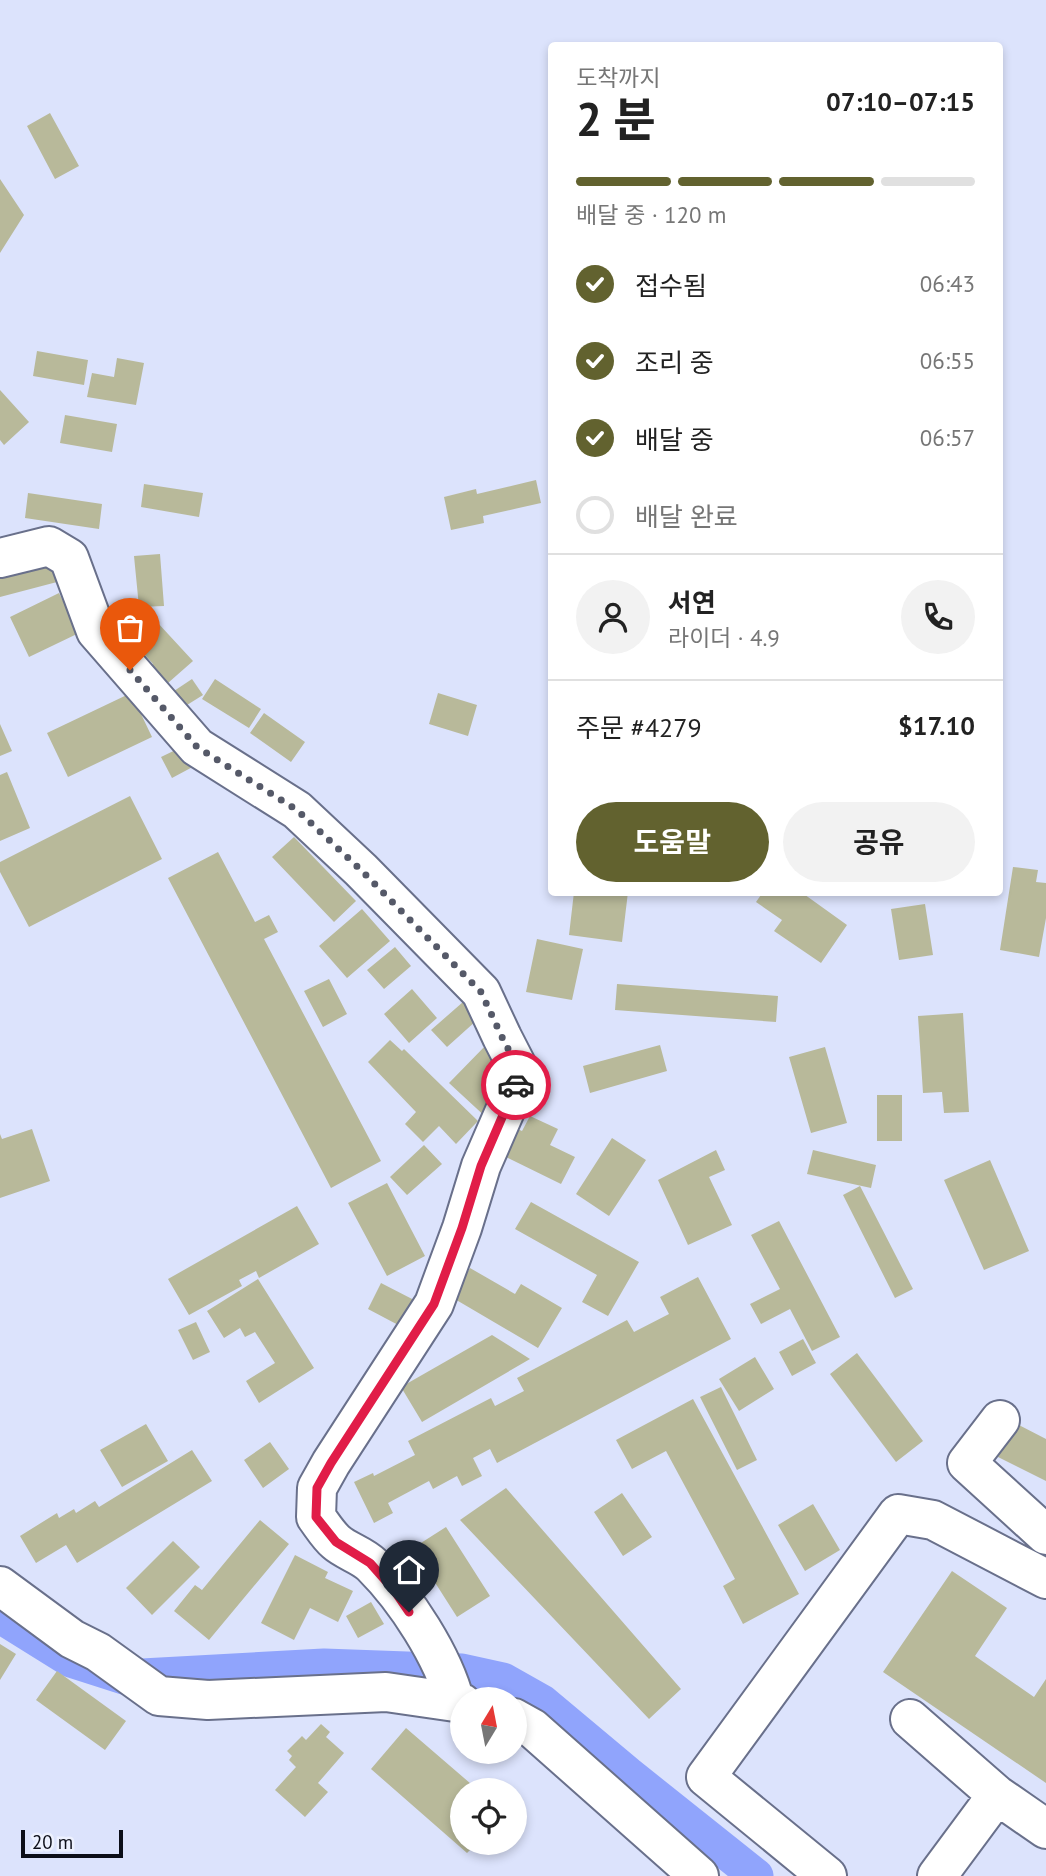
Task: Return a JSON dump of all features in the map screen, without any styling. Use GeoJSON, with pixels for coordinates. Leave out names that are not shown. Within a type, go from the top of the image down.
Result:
{"type":"FeatureCollection","features":[{"type":"Feature","properties":{"kind":"street"},"geometry":{"type":"LineString","coordinates":[[0,558],[49,546],[69,558],[96,631],[197,747],[297,810],[481,992],[521,1074],[481,1166],[434,1304],[317,1488],[316,1517],[336,1542],[370,1563],[394,1590],[424,1633],[452,1687]]}},
{"type":"Feature","properties":{"kind":"street"},"geometry":{"type":"LineString","coordinates":[[1000,1420],[967,1463],[1046,1535]]}},
{"type":"Feature","properties":{"kind":"street"},"geometry":{"type":"LineString","coordinates":[[827,1876],[706,1777],[898,1514],[933,1520],[1046,1579]]}},
{"type":"Feature","properties":{"kind":"street"},"geometry":{"type":"LineString","coordinates":[[0,1586],[72,1639],[98,1652],[159,1696],[208,1700],[386,1692],[450,1695]]}},
{"type":"Feature","properties":{"kind":"street"},"geometry":{"type":"LineString","coordinates":[[910,1719],[997,1795],[1046,1829]]}},
{"type":"Feature","properties":{"kind":"street"},"geometry":{"type":"LineString","coordinates":[[527,1725],[699,1876]]}},
{"type":"Feature","properties":{"kind":"street"},"geometry":{"type":"LineString","coordinates":[[937,1876],[997,1795]]}},
{"type":"Feature","properties":{"kind":"building"},"geometry":{"type":"Polygon","coordinates":[[[50,113],[79,166],[55,179],[27,126],[50,113]]]}},
{"type":"Feature","properties":{"kind":"building"},"geometry":{"type":"Polygon","coordinates":[[[0,179],[24,215],[0,253],[0,179]]]}},
{"type":"Feature","properties":{"kind":"building"},"geometry":{"type":"Polygon","coordinates":[[[37,351],[88,360],[84,385],[33,376],[37,351]]]}},
{"type":"Feature","properties":{"kind":"building"},"geometry":{"type":"Polygon","coordinates":[[[117,358],[144,363],[136,405],[87,397],[92,373],[114,377],[117,358]]]}},
{"type":"Feature","properties":{"kind":"building"},"geometry":{"type":"Polygon","coordinates":[[[0,390],[29,422],[4,445],[0,440],[0,390]]]}},
{"type":"Feature","properties":{"kind":"building"},"geometry":{"type":"Polygon","coordinates":[[[65,415],[117,424],[112,452],[60,443],[65,415]]]}},
{"type":"Feature","properties":{"kind":"building"},"geometry":{"type":"Polygon","coordinates":[[[536,480],[541,503],[483,516],[484,523],[451,530],[444,497],[476,489],[477,494],[536,480]]]}},
{"type":"Feature","properties":{"kind":"building"},"geometry":{"type":"Polygon","coordinates":[[[144,484],[203,493],[199,517],[141,507],[144,484]]]}},
{"type":"Feature","properties":{"kind":"building"},"geometry":{"type":"Polygon","coordinates":[[[28,493],[102,504],[99,529],[25,518],[28,493]]]}},
{"type":"Feature","properties":{"kind":"building"},"geometry":{"type":"Polygon","coordinates":[[[49,554],[57,582],[0,597],[0,567],[49,554]]]}},
{"type":"Feature","properties":{"kind":"building"},"geometry":{"type":"Polygon","coordinates":[[[160,554],[164,606],[139,607],[134,556],[160,554]]]}},
{"type":"Feature","properties":{"kind":"building"},"geometry":{"type":"Polygon","coordinates":[[[59,593],[79,633],[29,657],[10,617],[59,593]]]}},
{"type":"Feature","properties":{"kind":"building"},"geometry":{"type":"Polygon","coordinates":[[[145,609],[193,661],[160,690],[144,673],[153,664],[122,629],[145,609]]]}},
{"type":"Feature","properties":{"kind":"building"},"geometry":{"type":"Polygon","coordinates":[[[192,679],[203,695],[179,710],[168,695],[192,679]]]}},
{"type":"Feature","properties":{"kind":"building"},"geometry":{"type":"Polygon","coordinates":[[[215,679],[261,709],[249,728],[202,699],[215,679]]]}},
{"type":"Feature","properties":{"kind":"building"},"geometry":{"type":"Polygon","coordinates":[[[131,693],[152,737],[68,777],[47,733],[131,693]]]}},
{"type":"Feature","properties":{"kind":"building"},"geometry":{"type":"Polygon","coordinates":[[[438,693],[477,705],[468,736],[429,724],[438,693]]]}},
{"type":"Feature","properties":{"kind":"building"},"geometry":{"type":"Polygon","coordinates":[[[264,713],[305,742],[291,762],[250,733],[264,713]]]}},
{"type":"Feature","properties":{"kind":"building"},"geometry":{"type":"Polygon","coordinates":[[[0,724],[12,751],[0,756],[0,724]]]}},
{"type":"Feature","properties":{"kind":"building"},"geometry":{"type":"Polygon","coordinates":[[[190,743],[200,763],[172,778],[161,757],[190,743]]]}},
{"type":"Feature","properties":{"kind":"building"},"geometry":{"type":"Polygon","coordinates":[[[7,772],[30,828],[0,841],[0,775],[7,772]]]}},
{"type":"Feature","properties":{"kind":"building"},"geometry":{"type":"Polygon","coordinates":[[[130,796],[162,859],[29,927],[0,872],[0,862],[130,796]]]}},
{"type":"Feature","properties":{"kind":"building"},"geometry":{"type":"Polygon","coordinates":[[[294,837],[356,901],[334,922],[272,857],[294,837]]]}},
{"type":"Feature","properties":{"kind":"building"},"geometry":{"type":"Polygon","coordinates":[[[218,852],[255,922],[269,915],[278,932],[264,939],[381,1161],[331,1188],[168,878],[218,852]]]}},
{"type":"Feature","properties":{"kind":"building"},"geometry":{"type":"Polygon","coordinates":[[[1013,867],[1038,870],[1036,882],[1046,883],[1046,918],[1039,957],[1000,950],[1013,867]]]}},
{"type":"Feature","properties":{"kind":"building"},"geometry":{"type":"Polygon","coordinates":[[[574,896],[628,896],[622,942],[569,935],[574,896]]]}},
{"type":"Feature","properties":{"kind":"building"},"geometry":{"type":"Polygon","coordinates":[[[760,896],[807,896],[847,925],[821,963],[774,931],[782,920],[756,902],[760,896]]]}},
{"type":"Feature","properties":{"kind":"building"},"geometry":{"type":"Polygon","coordinates":[[[925,904],[933,955],[899,960],[891,909],[925,904]]]}},
{"type":"Feature","properties":{"kind":"building"},"geometry":{"type":"Polygon","coordinates":[[[362,909],[390,941],[347,978],[319,946],[362,909]]]}},
{"type":"Feature","properties":{"kind":"building"},"geometry":{"type":"Polygon","coordinates":[[[537,939],[583,949],[572,1000],[526,992],[537,939]]]}},
{"type":"Feature","properties":{"kind":"building"},"geometry":{"type":"Polygon","coordinates":[[[395,947],[411,966],[384,989],[367,970],[395,947]]]}},
{"type":"Feature","properties":{"kind":"building"},"geometry":{"type":"Polygon","coordinates":[[[329,979],[347,1014],[323,1027],[304,991],[329,979]]]}},
{"type":"Feature","properties":{"kind":"building"},"geometry":{"type":"Polygon","coordinates":[[[617,984],[778,996],[776,1022],[615,1010],[617,984]]]}},
{"type":"Feature","properties":{"kind":"building"},"geometry":{"type":"Polygon","coordinates":[[[412,989],[437,1018],[409,1043],[384,1014],[412,989]]]}},
{"type":"Feature","properties":{"kind":"building"},"geometry":{"type":"Polygon","coordinates":[[[471,995],[486,1012],[447,1047],[431,1030],[471,995]]]}},
{"type":"Feature","properties":{"kind":"building"},"geometry":{"type":"Polygon","coordinates":[[[963,1013],[969,1112],[944,1113],[942,1092],[923,1093],[918,1016],[963,1013]]]}},
{"type":"Feature","properties":{"kind":"building"},"geometry":{"type":"Polygon","coordinates":[[[390,1040],[402,1051],[404,1049],[478,1121],[456,1144],[439,1126],[423,1142],[405,1124],[416,1112],[368,1062],[390,1040]]]}},
{"type":"Feature","properties":{"kind":"building"},"geometry":{"type":"Polygon","coordinates":[[[488,1043],[513,1066],[486,1095],[500,1109],[489,1120],[449,1083],[488,1043]]]}},
{"type":"Feature","properties":{"kind":"building"},"geometry":{"type":"Polygon","coordinates":[[[660,1045],[667,1071],[590,1093],[583,1066],[660,1045]]]}},
{"type":"Feature","properties":{"kind":"building"},"geometry":{"type":"Polygon","coordinates":[[[825,1047],[847,1123],[811,1133],[789,1057],[825,1047]]]}},
{"type":"Feature","properties":{"kind":"building"},"geometry":{"type":"Polygon","coordinates":[[[877,1095],[902,1095],[902,1141],[877,1141],[877,1095]]]}},
{"type":"Feature","properties":{"kind":"building"},"geometry":{"type":"Polygon","coordinates":[[[530,1116],[558,1129],[550,1145],[575,1157],[561,1184],[500,1154],[513,1127],[522,1131],[530,1116]]]}},
{"type":"Feature","properties":{"kind":"building"},"geometry":{"type":"Polygon","coordinates":[[[32,1129],[50,1181],[0,1198],[0,1134],[2,1139],[32,1129]]]}},
{"type":"Feature","properties":{"kind":"building"},"geometry":{"type":"Polygon","coordinates":[[[612,1138],[646,1160],[609,1216],[576,1194],[612,1138]]]}},
{"type":"Feature","properties":{"kind":"building"},"geometry":{"type":"Polygon","coordinates":[[[424,1145],[442,1164],[407,1195],[390,1177],[424,1145]]]}},
{"type":"Feature","properties":{"kind":"building"},"geometry":{"type":"Polygon","coordinates":[[[716,1150],[725,1170],[709,1177],[732,1225],[688,1245],[658,1180],[716,1150]]]}},
{"type":"Feature","properties":{"kind":"building"},"geometry":{"type":"Polygon","coordinates":[[[813,1150],[876,1165],[871,1188],[807,1174],[813,1150]]]}},
{"type":"Feature","properties":{"kind":"building"},"geometry":{"type":"Polygon","coordinates":[[[990,1160],[1029,1251],[984,1270],[944,1180],[990,1160]]]}},
{"type":"Feature","properties":{"kind":"building"},"geometry":{"type":"Polygon","coordinates":[[[387,1183],[425,1256],[387,1276],[348,1203],[387,1183]]]}},
{"type":"Feature","properties":{"kind":"building"},"geometry":{"type":"Polygon","coordinates":[[[860,1186],[913,1289],[895,1298],[843,1195],[860,1186]]]}},
{"type":"Feature","properties":{"kind":"building"},"geometry":{"type":"Polygon","coordinates":[[[531,1202],[639,1262],[608,1316],[582,1302],[597,1275],[515,1229],[531,1202]]]}},
{"type":"Feature","properties":{"kind":"building"},"geometry":{"type":"Polygon","coordinates":[[[297,1206],[319,1244],[259,1278],[256,1271],[239,1280],[242,1286],[189,1315],[168,1279],[297,1206]]]}},
{"type":"Feature","properties":{"kind":"building"},"geometry":{"type":"Polygon","coordinates":[[[779,1221],[840,1337],[812,1351],[790,1309],[761,1324],[750,1304],[780,1289],[751,1235],[779,1221]]]}},
{"type":"Feature","properties":{"kind":"building"},"geometry":{"type":"Polygon","coordinates":[[[470,1268],[515,1294],[521,1284],[562,1308],[538,1348],[453,1298],[470,1268]]]}},
{"type":"Feature","properties":{"kind":"building"},"geometry":{"type":"Polygon","coordinates":[[[698,1277],[731,1339],[497,1463],[490,1449],[473,1458],[482,1476],[462,1486],[457,1476],[433,1489],[429,1481],[388,1503],[393,1513],[374,1523],[354,1482],[373,1473],[374,1476],[415,1455],[408,1441],[491,1398],[495,1406],[524,1391],[517,1378],[627,1320],[634,1332],[669,1314],[660,1297],[698,1277]]]}},
{"type":"Feature","properties":{"kind":"building"},"geometry":{"type":"Polygon","coordinates":[[[258,1279],[314,1368],[259,1403],[246,1381],[275,1363],[255,1332],[245,1337],[240,1328],[224,1338],[207,1311],[258,1279]]]}},
{"type":"Feature","properties":{"kind":"building"},"geometry":{"type":"Polygon","coordinates":[[[381,1283],[416,1301],[402,1327],[368,1309],[381,1283]]]}},
{"type":"Feature","properties":{"kind":"building"},"geometry":{"type":"Polygon","coordinates":[[[196,1322],[210,1352],[193,1360],[178,1330],[196,1322]]]}},
{"type":"Feature","properties":{"kind":"building"},"geometry":{"type":"Polygon","coordinates":[[[492,1335],[530,1359],[422,1422],[401,1387],[492,1335]]]}},
{"type":"Feature","properties":{"kind":"building"},"geometry":{"type":"Polygon","coordinates":[[[803,1339],[816,1363],[792,1376],[779,1352],[803,1339]]]}},
{"type":"Feature","properties":{"kind":"building"},"geometry":{"type":"Polygon","coordinates":[[[857,1353],[923,1441],[896,1462],[830,1374],[857,1353]]]}},
{"type":"Feature","properties":{"kind":"building"},"geometry":{"type":"Polygon","coordinates":[[[755,1357],[774,1389],[739,1411],[719,1379],[755,1357]]]}},
{"type":"Feature","properties":{"kind":"building"},"geometry":{"type":"Polygon","coordinates":[[[721,1387],[757,1460],[737,1470],[700,1397],[721,1387]]]}},
{"type":"Feature","properties":{"kind":"building"},"geometry":{"type":"Polygon","coordinates":[[[693,1399],[799,1594],[743,1624],[723,1586],[735,1579],[666,1451],[632,1469],[616,1440],[693,1399]]]}},
{"type":"Feature","properties":{"kind":"building"},"geometry":{"type":"Polygon","coordinates":[[[1011,1421],[1046,1439],[1046,1481],[994,1455],[1011,1421]]]}},
{"type":"Feature","properties":{"kind":"building"},"geometry":{"type":"Polygon","coordinates":[[[146,1424],[168,1461],[122,1487],[100,1450],[146,1424]]]}},
{"type":"Feature","properties":{"kind":"building"},"geometry":{"type":"Polygon","coordinates":[[[270,1442],[289,1469],[263,1488],[244,1460],[270,1442]]]}},
{"type":"Feature","properties":{"kind":"building"},"geometry":{"type":"Polygon","coordinates":[[[192,1450],[212,1481],[77,1563],[66,1545],[36,1563],[20,1536],[57,1513],[59,1518],[74,1509],[76,1513],[95,1501],[99,1507],[192,1450]]]}},
{"type":"Feature","properties":{"kind":"building"},"geometry":{"type":"Polygon","coordinates":[[[506,1488],[681,1689],[649,1719],[460,1520],[506,1488]]]}},
{"type":"Feature","properties":{"kind":"building"},"geometry":{"type":"Polygon","coordinates":[[[622,1493],[652,1537],[623,1556],[594,1512],[622,1493]]]}},
{"type":"Feature","properties":{"kind":"building"},"geometry":{"type":"Polygon","coordinates":[[[813,1504],[840,1550],[805,1571],[778,1525],[813,1504]]]}},
{"type":"Feature","properties":{"kind":"building"},"geometry":{"type":"Polygon","coordinates":[[[260,1520],[289,1544],[209,1640],[174,1611],[195,1585],[202,1590],[260,1520]]]}},
{"type":"Feature","properties":{"kind":"building"},"geometry":{"type":"Polygon","coordinates":[[[446,1527],[490,1596],[457,1617],[413,1548],[446,1527]]]}},
{"type":"Feature","properties":{"kind":"building"},"geometry":{"type":"Polygon","coordinates":[[[173,1541],[200,1567],[152,1615],[126,1588],[173,1541]]]}},
{"type":"Feature","properties":{"kind":"building"},"geometry":{"type":"Polygon","coordinates":[[[295,1555],[328,1572],[325,1578],[353,1591],[338,1622],[310,1608],[294,1640],[261,1623],[295,1555]]]}},
{"type":"Feature","properties":{"kind":"building"},"geometry":{"type":"Polygon","coordinates":[[[952,1571],[1007,1608],[975,1656],[1034,1697],[1046,1679],[1046,1783],[883,1672],[952,1571]]]}},
{"type":"Feature","properties":{"kind":"building"},"geometry":{"type":"Polygon","coordinates":[[[371,1602],[384,1624],[358,1638],[346,1616],[371,1602]]]}},
{"type":"Feature","properties":{"kind":"building"},"geometry":{"type":"Polygon","coordinates":[[[0,1644],[16,1654],[0,1680],[0,1644]]]}},
{"type":"Feature","properties":{"kind":"building"},"geometry":{"type":"Polygon","coordinates":[[[57,1671],[126,1721],[105,1750],[36,1700],[57,1671]]]}},
{"type":"Feature","properties":{"kind":"building"},"geometry":{"type":"Polygon","coordinates":[[[321,1724],[330,1732],[326,1737],[344,1753],[318,1783],[328,1792],[305,1817],[275,1790],[296,1767],[289,1760],[292,1756],[287,1751],[302,1736],[306,1740],[321,1724]]]}},
{"type":"Feature","properties":{"kind":"building"},"geometry":{"type":"Polygon","coordinates":[[[406,1728],[464,1778],[450,1778],[450,1838],[371,1769],[406,1728]]]}},
{"type":"Feature","properties":{"kind":"waterway"},"geometry":{"type":"LineString","coordinates":[[0,1616],[71,1660],[124,1677],[324,1666],[462,1671],[503,1680],[542,1702],[756,1876]]}},
{"type":"Feature","properties":{"kind":"way so far"},"geometry":{"type":"LineString","coordinates":[[130,670],[197,747],[297,810],[361,870],[481,992],[521,1074],[516,1085]]}},
{"type":"Feature","properties":{"kind":"route"},"geometry":{"type":"LineString","coordinates":[[409,1612],[370,1563],[336,1542],[316,1517],[317,1488],[434,1304],[481,1166],[516,1085]]}}]}
